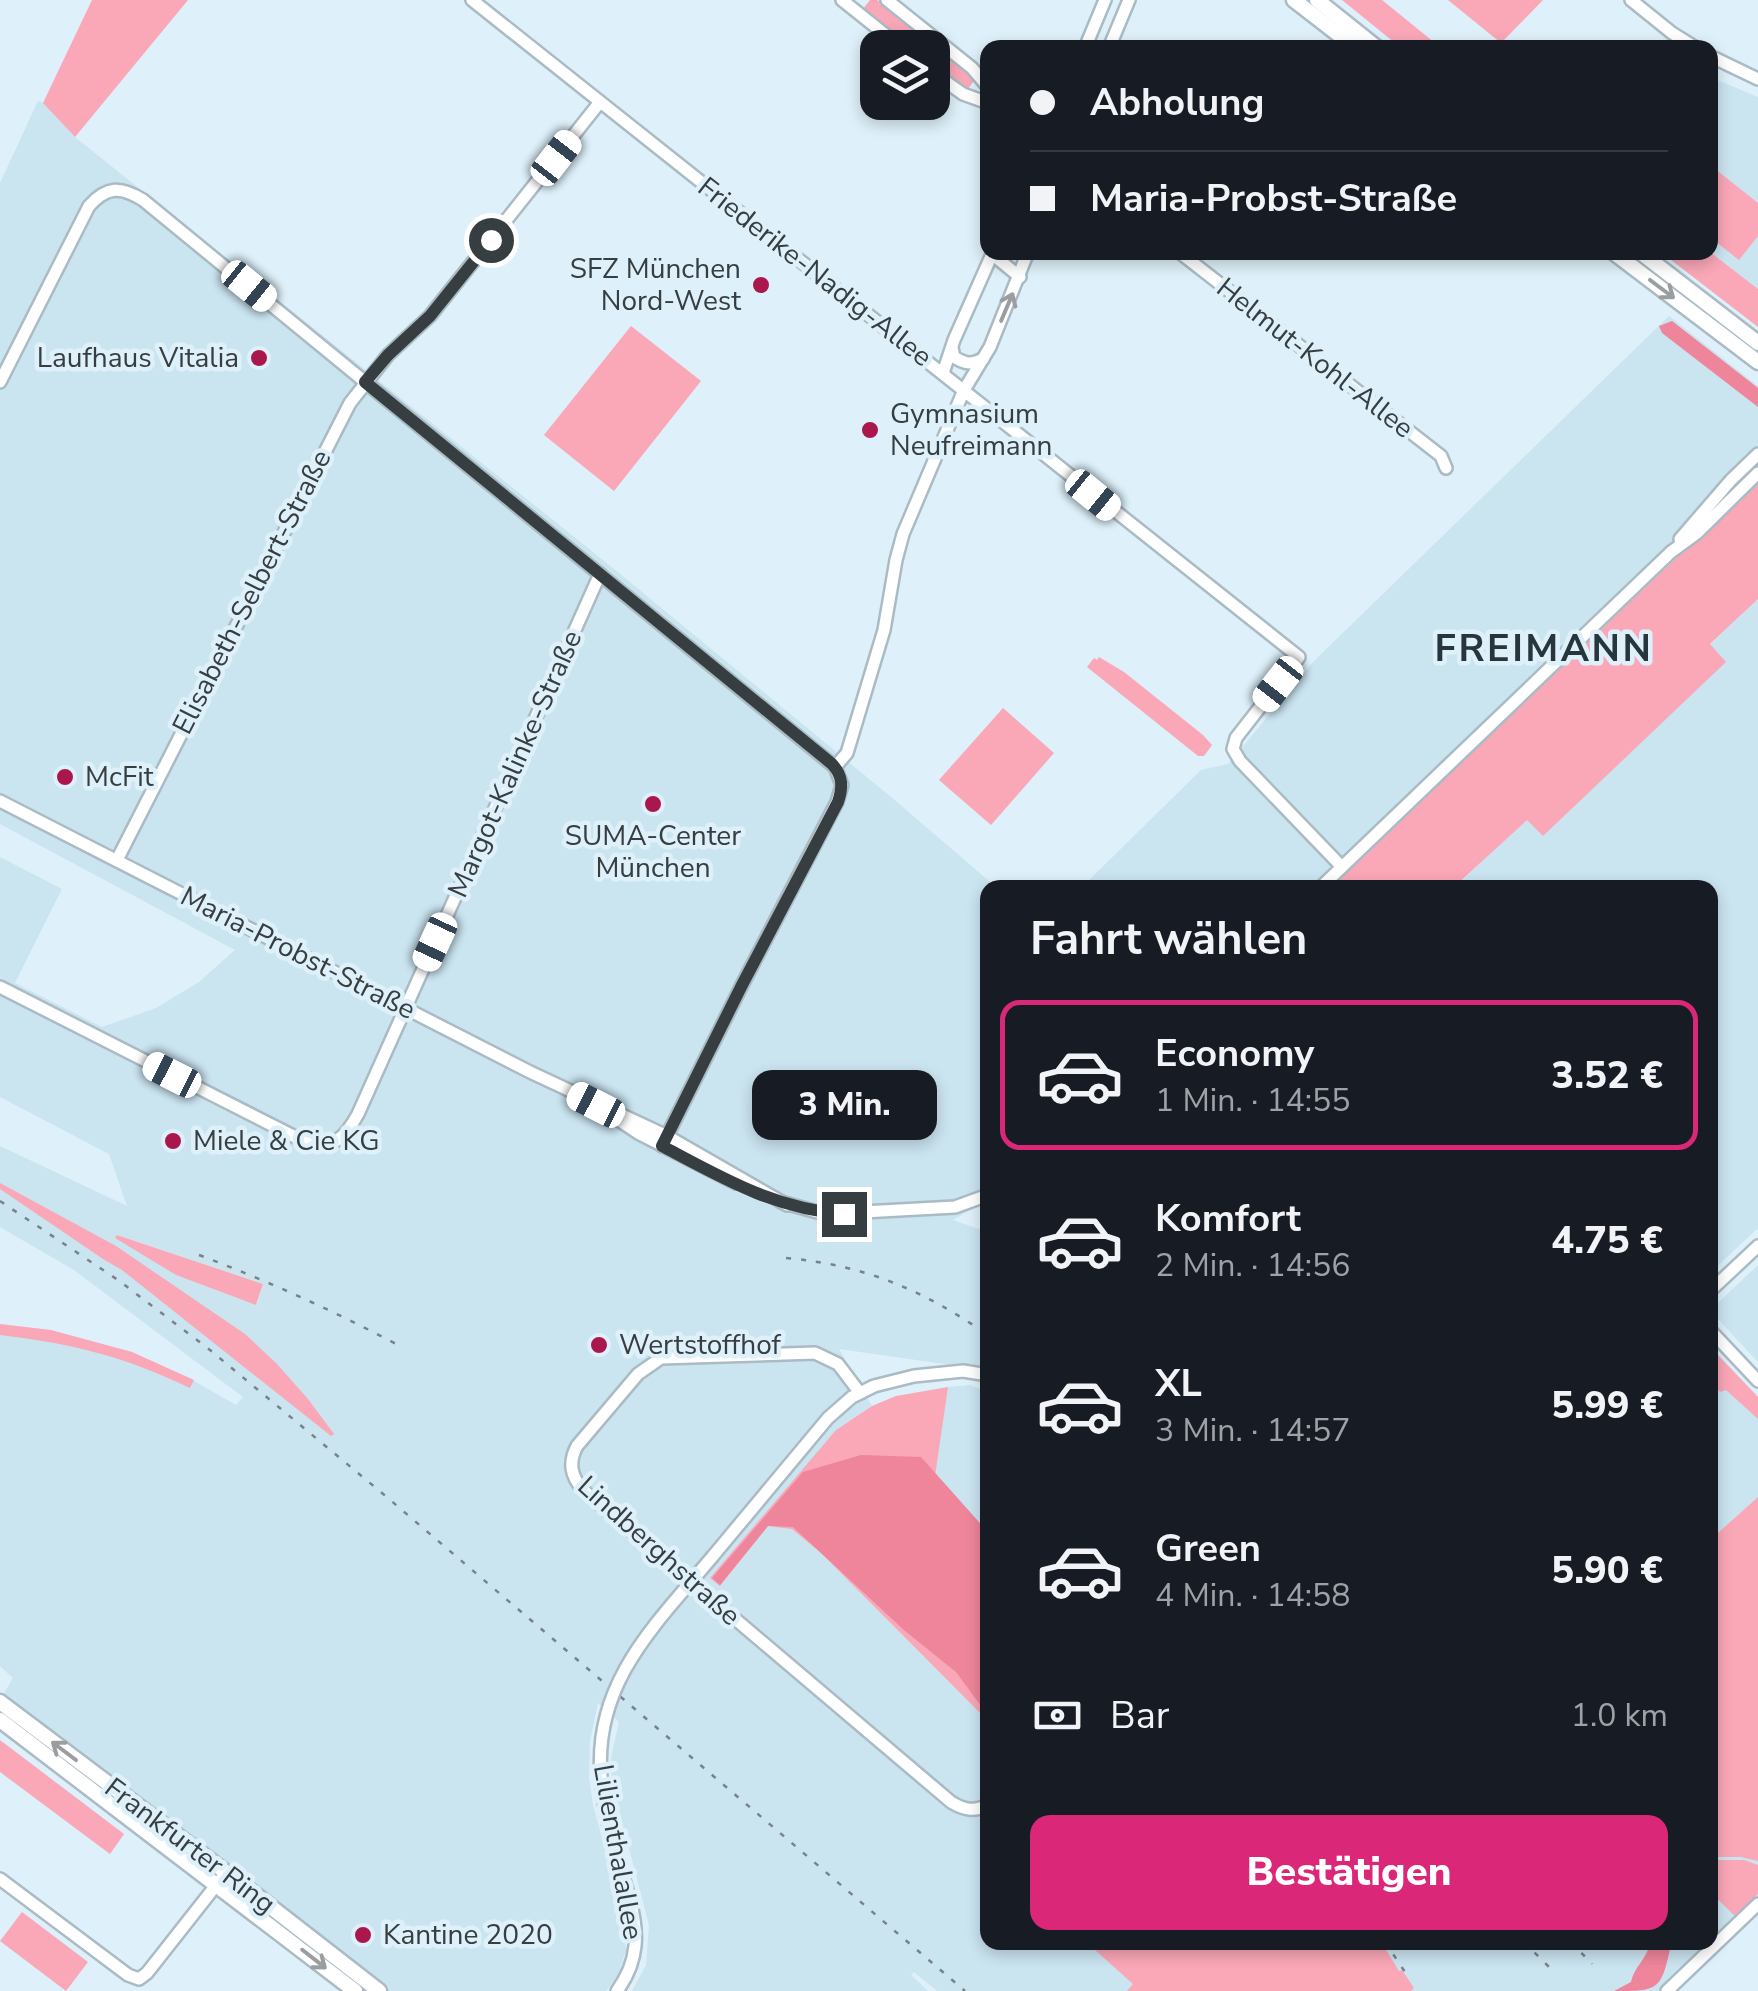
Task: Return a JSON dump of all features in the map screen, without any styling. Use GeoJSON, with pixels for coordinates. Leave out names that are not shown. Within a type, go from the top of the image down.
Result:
{"type":"FeatureCollection","features":[{"type":"Feature","properties":{"kind":"main road"},"geometry":{"type":"LineString","coordinates":[[1294,0],[1346,40]]}},
{"type":"Feature","properties":{"kind":"main road"},"geometry":{"type":"LineString","coordinates":[[1317,0],[1367,40]]}},
{"type":"Feature","properties":{"kind":"main road"},"geometry":{"type":"LineString","coordinates":[[1624,260],[1758,362]]}},
{"type":"Feature","properties":{"kind":"main road"},"geometry":{"type":"LineString","coordinates":[[1650,260],[1758,344]]}},
{"type":"Feature","properties":{"kind":"main road","name":"Frankfurter Ring"},"geometry":{"type":"LineString","coordinates":[[0,1702],[222,1878],[355,1991]]}},
{"type":"Feature","properties":{"kind":"main road","name":"Frankfurter Ring"},"geometry":{"type":"LineString","coordinates":[[0,1720],[378,1991]]}},
{"type":"Feature","properties":{"kind":"street","name":"Friederike-Nadig-Allee"},"geometry":{"type":"LineString","coordinates":[[472,0],[1299,658],[1236,738],[1234,749],[1238,759],[1342,867]]}},
{"type":"Feature","properties":{"kind":"street"},"geometry":{"type":"LineString","coordinates":[[842,0],[880,30]]}},
{"type":"Feature","properties":{"kind":"street"},"geometry":{"type":"LineString","coordinates":[[887,0],[980,78]]}},
{"type":"Feature","properties":{"kind":"street"},"geometry":{"type":"LineString","coordinates":[[1088,40],[1106,0]]}},
{"type":"Feature","properties":{"kind":"street"},"geometry":{"type":"LineString","coordinates":[[1112,40],[1129,0]]}},
{"type":"Feature","properties":{"kind":"street"},"geometry":{"type":"LineString","coordinates":[[1631,0],[1684,40]]}},
{"type":"Feature","properties":{"kind":"street"},"geometry":{"type":"LineString","coordinates":[[1718,60],[1758,79]]}},
{"type":"Feature","properties":{"kind":"street"},"geometry":{"type":"LineString","coordinates":[[950,85],[980,100]]}},
{"type":"Feature","properties":{"kind":"street","name":"Elisabeth-Selbert-Straße"},"geometry":{"type":"LineString","coordinates":[[117,860],[350,402],[388,355],[435,310],[600,102]]}},
{"type":"Feature","properties":{"kind":"street"},"geometry":{"type":"LineString","coordinates":[[0,382],[89,206],[97,196],[118,189],[128,191],[836,768],[842,785],[838,802],[665,1141]]}},
{"type":"Feature","properties":{"kind":"street"},"geometry":{"type":"LineString","coordinates":[[943,374],[989,260]]}},
{"type":"Feature","properties":{"kind":"street"},"geometry":{"type":"LineString","coordinates":[[1001,260],[1020,276]]}},
{"type":"Feature","properties":{"kind":"street"},"geometry":{"type":"LineString","coordinates":[[836,768],[847,752],[881,640],[903,534],[964,390],[983,359],[1025,260]]}},
{"type":"Feature","properties":{"kind":"street","name":"Helmut-Kohl-Allee"},"geometry":{"type":"LineString","coordinates":[[1188,260],[1441,456],[1446,468]]}},
{"type":"Feature","properties":{"kind":"street"},"geometry":{"type":"LineString","coordinates":[[952,346],[954,357],[965,364],[983,359]]}},
{"type":"Feature","properties":{"kind":"street"},"geometry":{"type":"LineString","coordinates":[[1328,880],[1671,552],[1758,454]]}},
{"type":"Feature","properties":{"kind":"street"},"geometry":{"type":"LineString","coordinates":[[1671,552],[1758,473]]}},
{"type":"Feature","properties":{"kind":"street","name":"Margot-Kalinke-Straße"},"geometry":{"type":"LineString","coordinates":[[0,987],[278,1130],[315,1145],[334,1145],[348,1134],[600,574]]}},
{"type":"Feature","properties":{"kind":"street","name":"Maria-Probst-Straße"},"geometry":{"type":"LineString","coordinates":[[0,801],[596,1105],[638,1133],[665,1141],[756,1193],[787,1205],[844,1214],[955,1207],[980,1199]]}},
{"type":"Feature","properties":{"kind":"street"},"geometry":{"type":"LineString","coordinates":[[1718,1284],[1758,1246]]}},
{"type":"Feature","properties":{"kind":"street"},"geometry":{"type":"LineString","coordinates":[[1718,1339],[1758,1382]]}},
{"type":"Feature","properties":{"kind":"street","name":"Lindberghstraße"},"geometry":{"type":"LineString","coordinates":[[860,1393],[838,1364],[816,1353],[660,1358],[638,1374],[577,1446],[572,1473],[583,1490],[951,1802],[967,1810],[980,1808]]}},
{"type":"Feature","properties":{"kind":"street","name":"Lilienthalallee"},"geometry":{"type":"LineString","coordinates":[[617,1991],[631,1968],[636,1946],[635,1920],[603,1795],[601,1758],[604,1722],[618,1681],[634,1652],[828,1418],[874,1386],[914,1376],[980,1373]]}},
{"type":"Feature","properties":{"kind":"street"},"geometry":{"type":"LineString","coordinates":[[0,1880],[128,1975],[139,1979],[148,1973],[222,1878]]}},
{"type":"Feature","properties":{"kind":"street"},"geometry":{"type":"LineString","coordinates":[[1718,1942],[1758,1904]]}},
{"type":"Feature","properties":{"kind":"street"},"geometry":{"type":"LineString","coordinates":[[1667,1991],[1710,1950]]}},
{"type":"Feature","properties":{"kind":"shaded area"},"geometry":{"type":"Polygon","coordinates":[[[92,0],[188,0],[75,137],[43,103],[92,0]]]}},
{"type":"Feature","properties":{"kind":"shaded area"},"geometry":{"type":"Polygon","coordinates":[[[870,0],[877,0],[916,30],[891,30],[863,9],[870,0]]]}},
{"type":"Feature","properties":{"kind":"shaded area"},"geometry":{"type":"Polygon","coordinates":[[[1342,0],[1382,0],[1431,40],[1391,40],[1342,0]]]}},
{"type":"Feature","properties":{"kind":"shaded area"},"geometry":{"type":"Polygon","coordinates":[[[1448,0],[1543,0],[1504,40],[1497,40],[1448,0]]]}},
{"type":"Feature","properties":{"kind":"shaded area"},"geometry":{"type":"Polygon","coordinates":[[[950,56],[975,79],[968,89],[950,76],[950,56]]]}},
{"type":"Feature","properties":{"kind":"shaded area"},"geometry":{"type":"Polygon","coordinates":[[[1718,80],[1758,97],[1758,289],[1718,258],[1718,80]]]}},
{"type":"Feature","properties":{"kind":"shaded area"},"geometry":{"type":"Polygon","coordinates":[[[38,101],[75,137],[614,569],[988,880],[980,880],[980,1206],[953,1220],[980,1230],[980,1369],[839,1349],[872,1406],[836,1430],[720,1586],[768,1526],[792,1528],[821,1553],[980,1713],[980,1950],[1095,1950],[1134,1984],[1127,1991],[937,1991],[914,1972],[911,1975],[928,1991],[632,1991],[646,1965],[649,1925],[612,1783],[611,1758],[619,1722],[598,1703],[590,1741],[589,1778],[619,1901],[626,1950],[618,1975],[606,1991],[385,1991],[2,1697],[13,1678],[0,1666],[0,1325],[132,1352],[236,1405],[243,1397],[74,1270],[0,1227],[0,1146],[127,1206],[109,1154],[0,1097],[0,857],[62,889],[15,983],[102,1027],[156,1008],[199,982],[235,950],[0,824],[0,183],[38,101]],[[118,1235],[116,1238],[176,1275],[257,1305],[263,1284],[118,1235]]]}},
{"type":"Feature","properties":{"kind":"shaded area"},"geometry":{"type":"Polygon","coordinates":[[[1718,171],[1758,203],[1758,236],[1739,260],[1718,243],[1718,171]]]}},
{"type":"Feature","properties":{"kind":"shaded area"},"geometry":{"type":"Polygon","coordinates":[[[1718,258],[1758,289],[1758,327],[1671,260],[1718,258]]]}},
{"type":"Feature","properties":{"kind":"shaded area"},"geometry":{"type":"Polygon","coordinates":[[[1669,316],[1758,386],[1758,480],[1337,880],[1089,880],[1201,770],[1228,764],[1315,660],[1669,316]]]}},
{"type":"Feature","properties":{"kind":"shaded area"},"geometry":{"type":"Polygon","coordinates":[[[1672,321],[1758,388],[1758,407],[1662,333],[1659,326],[1672,321]]]}},
{"type":"Feature","properties":{"kind":"shaded area"},"geometry":{"type":"Polygon","coordinates":[[[631,326],[701,381],[614,491],[544,435],[631,326]]]}},
{"type":"Feature","properties":{"kind":"shaded area"},"geometry":{"type":"Polygon","coordinates":[[[1758,480],[1758,599],[1710,644],[1726,662],[1543,836],[1527,820],[1462,880],[1338,880],[1758,480]]]}},
{"type":"Feature","properties":{"kind":"shaded area"},"geometry":{"type":"Polygon","coordinates":[[[1758,599],[1758,1228],[1718,1266],[1718,880],[1462,880],[1758,599]]]}},
{"type":"Feature","properties":{"kind":"shaded area"},"geometry":{"type":"Polygon","coordinates":[[[1099,657],[1203,735],[1212,745],[1204,756],[1198,756],[1087,667],[1099,657]]]}},
{"type":"Feature","properties":{"kind":"shaded area"},"geometry":{"type":"Polygon","coordinates":[[[1003,708],[1054,753],[991,825],[939,780],[1003,708]]]}},
{"type":"Feature","properties":{"kind":"shaded area"},"geometry":{"type":"Polygon","coordinates":[[[0,1183],[116,1246],[245,1334],[277,1364],[334,1434],[331,1436],[122,1270],[0,1189],[0,1183]]]}},
{"type":"Feature","properties":{"kind":"shaded area"},"geometry":{"type":"Polygon","coordinates":[[[117,1235],[263,1284],[256,1305],[176,1275],[115,1238],[117,1235]]]}},
{"type":"Feature","properties":{"kind":"shaded area"},"geometry":{"type":"Polygon","coordinates":[[[1758,1265],[1758,1362],[1718,1319],[1718,1303],[1758,1265]]]}},
{"type":"Feature","properties":{"kind":"shaded area"},"geometry":{"type":"Polygon","coordinates":[[[0,1324],[51,1330],[132,1352],[194,1380],[190,1388],[98,1353],[0,1335],[0,1324]]]}},
{"type":"Feature","properties":{"kind":"shaded area"},"geometry":{"type":"Polygon","coordinates":[[[1718,1355],[1758,1397],[1758,1497],[1718,1533],[1718,1355]]]}},
{"type":"Feature","properties":{"kind":"shaded area"},"geometry":{"type":"Polygon","coordinates":[[[1718,1355],[1758,1397],[1758,1419],[1726,1390],[1720,1392],[1718,1355]]]}},
{"type":"Feature","properties":{"kind":"shaded area"},"geometry":{"type":"Polygon","coordinates":[[[970,1385],[980,1389],[980,1524],[934,1476],[948,1387],[970,1385]]]}},
{"type":"Feature","properties":{"kind":"shaded area"},"geometry":{"type":"Polygon","coordinates":[[[948,1387],[935,1476],[980,1524],[980,1713],[821,1553],[792,1529],[768,1526],[720,1586],[710,1578],[836,1430],[872,1406],[896,1396],[948,1387]]]}},
{"type":"Feature","properties":{"kind":"shaded area"},"geometry":{"type":"Polygon","coordinates":[[[861,1455],[921,1457],[980,1523],[980,1705],[956,1672],[905,1631],[793,1527],[768,1526],[720,1585],[712,1578],[803,1472],[861,1455]]]}},
{"type":"Feature","properties":{"kind":"shaded area"},"geometry":{"type":"Polygon","coordinates":[[[1758,1497],[1758,1861],[1718,1857],[1718,1533],[1758,1497]]]}},
{"type":"Feature","properties":{"kind":"shaded area"},"geometry":{"type":"Polygon","coordinates":[[[0,1740],[124,1834],[110,1854],[0,1772],[0,1740]]]}},
{"type":"Feature","properties":{"kind":"shaded area"},"geometry":{"type":"Polygon","coordinates":[[[1718,1806],[1758,1847],[1758,1896],[1718,1937],[1718,1806]]]}},
{"type":"Feature","properties":{"kind":"shaded area"},"geometry":{"type":"Polygon","coordinates":[[[1718,1860],[1744,1860],[1758,1865],[1758,1894],[1735,1916],[1718,1900],[1718,1860]]]}},
{"type":"Feature","properties":{"kind":"shaded area"},"geometry":{"type":"Polygon","coordinates":[[[22,1912],[88,1962],[66,1991],[0,1941],[22,1912]]]}},
{"type":"Feature","properties":{"kind":"shaded area"},"geometry":{"type":"Polygon","coordinates":[[[1095,1950],[1386,1950],[1414,1988],[1127,1991],[1133,1984],[1095,1950]]]}},
{"type":"Feature","properties":{"kind":"shaded area"},"geometry":{"type":"Polygon","coordinates":[[[1386,1950],[1705,1950],[1661,1991],[1411,1991],[1414,1988],[1386,1950]]]}},
{"type":"Feature","properties":{"kind":"shaded area"},"geometry":{"type":"Polygon","coordinates":[[[1648,1950],[1670,1950],[1660,1981],[1648,1989],[1614,1991],[1631,1982],[1648,1950]]]}},
{"type":"Feature","properties":{"kind":"railway"},"geometry":{"type":"LineString","coordinates":[[0,1201],[118,1280],[210,1350],[965,1991]]}},
{"type":"Feature","properties":{"kind":"railway"},"geometry":{"type":"LineString","coordinates":[[199,1255],[301,1297],[400,1346]]}},
{"type":"Feature","properties":{"kind":"railway"},"geometry":{"type":"LineString","coordinates":[[786,1258],[842,1267],[892,1282],[980,1330]]}},
{"type":"Feature","properties":{"kind":"railway"},"geometry":{"type":"LineString","coordinates":[[1390,1950],[1407,1975]]}},
{"type":"Feature","properties":{"kind":"railway"},"geometry":{"type":"LineString","coordinates":[[1532,1950],[1550,1968]]}},
{"type":"Feature","properties":{"kind":"railway"},"geometry":{"type":"LineString","coordinates":[[1579,1950],[1592,1964]]}},
{"type":"Feature","properties":{"kind":"place","name":"SFZ München Nord-West"},"geometry":{"type":"Point","coordinates":[761,285]}},
{"type":"Feature","properties":{"kind":"place","name":"Laufhaus Vitalia"},"geometry":{"type":"Point","coordinates":[259,358]}},
{"type":"Feature","properties":{"kind":"place","name":"Gymnasium Neufreimann"},"geometry":{"type":"Point","coordinates":[870,430]}},
{"type":"Feature","properties":{"kind":"place","name":"McFit"},"geometry":{"type":"Point","coordinates":[65,777]}},
{"type":"Feature","properties":{"kind":"place","name":"SUMA-Center München"},"geometry":{"type":"Point","coordinates":[653,804]}},
{"type":"Feature","properties":{"kind":"place","name":"Miele & Cie KG"},"geometry":{"type":"Point","coordinates":[173,1141]}},
{"type":"Feature","properties":{"kind":"place","name":"Wertstoffhof"},"geometry":{"type":"Point","coordinates":[599,1345]}},
{"type":"Feature","properties":{"kind":"place","name":"Kantine 2020"},"geometry":{"type":"Point","coordinates":[363,1935]}},
{"type":"Feature","properties":{"kind":"district","name":"FREIMANN"},"geometry":{"type":"Point","coordinates":[1544,648]}},
{"type":"Feature","properties":{"kind":"route"},"geometry":{"type":"LineString","coordinates":[[491,240],[430,316],[365,382],[838,771],[842,785],[838,802],[662,1146],[787,1205],[844,1214]]}}]}
